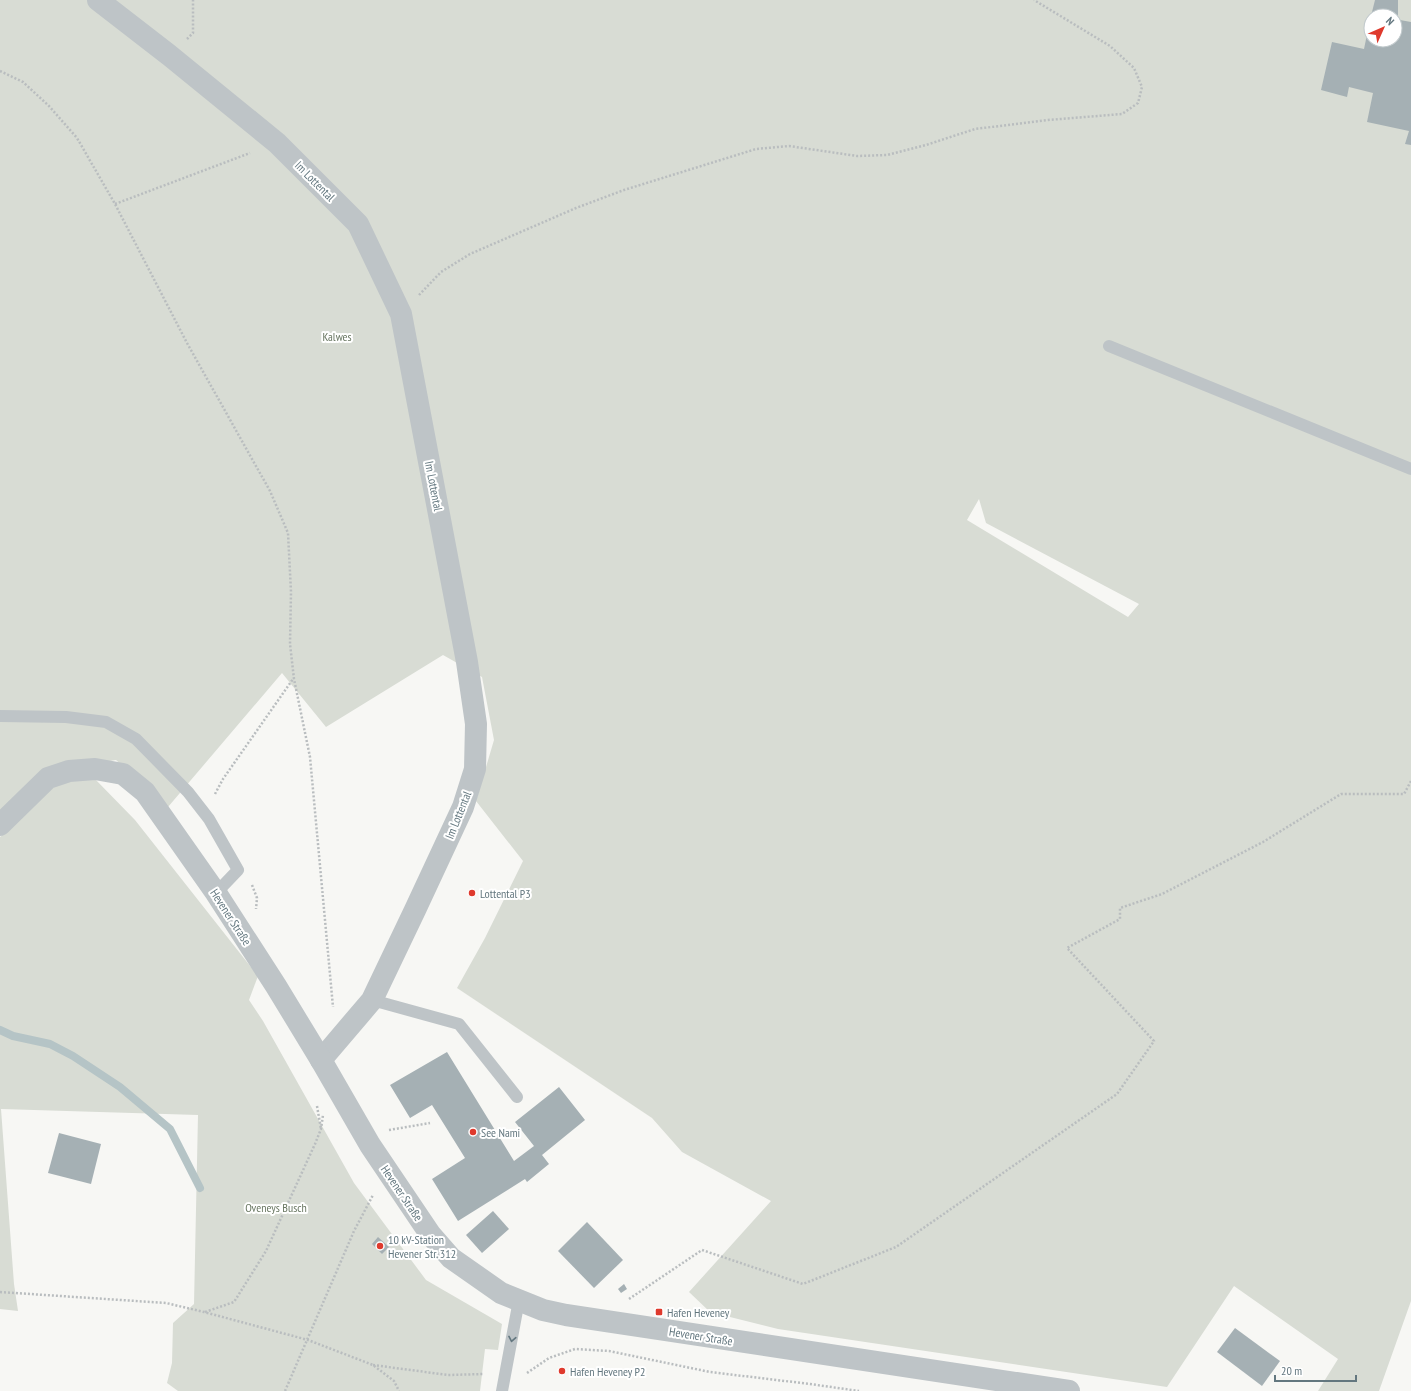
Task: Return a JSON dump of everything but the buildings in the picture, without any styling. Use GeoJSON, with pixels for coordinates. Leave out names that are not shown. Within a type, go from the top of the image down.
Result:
{"type":"FeatureCollection","features":[{"type":"Feature","properties":{"kind":"street","name":"Im Lottental"},"geometry":{"type":"LineString","coordinates":[[98,0],[169,55],[277,143],[358,224],[400,314],[467,662],[476,724],[475,769],[463,807],[372,1000],[321,1060]]}},
{"type":"Feature","properties":{"kind":"street","name":"Hevener Straße"},"geometry":{"type":"LineString","coordinates":[[0,825],[48,778],[69,770],[95,769],[123,774],[145,792],[216,893],[276,986],[370,1145],[430,1234],[451,1258],[501,1293],[543,1310],[566,1316],[1069,1391]]}},
{"type":"Feature","properties":{"kind":"lane"},"geometry":{"type":"LineString","coordinates":[[1109,346],[1411,469]]}},
{"type":"Feature","properties":{"kind":"lane"},"geometry":{"type":"LineString","coordinates":[[0,716],[66,717],[106,722],[136,739],[188,792],[209,819],[238,870],[216,893]]}},
{"type":"Feature","properties":{"kind":"lane"},"geometry":{"type":"LineString","coordinates":[[372,1000],[459,1024],[517,1097]]}},
{"type":"Feature","properties":{"kind":"lane"},"geometry":{"type":"LineString","coordinates":[[502,1391],[519,1300]]}},
{"type":"Feature","properties":{"kind":"path"},"geometry":{"type":"LineString","coordinates":[[169,55],[193,33],[193,0]]}},
{"type":"Feature","properties":{"kind":"path"},"geometry":{"type":"LineString","coordinates":[[400,314],[441,272],[470,254],[576,208],[617,193],[756,149],[789,146],[857,156],[887,155],[926,145],[975,129],[1048,120],[1122,114],[1138,103],[1142,87],[1134,68],[1110,46],[1034,0]]}},
{"type":"Feature","properties":{"kind":"path"},"geometry":{"type":"LineString","coordinates":[[0,71],[23,82],[49,106],[76,138],[115,204],[187,343],[270,491],[288,533],[291,592],[290,644],[294,679],[310,757],[336,1042]]}},
{"type":"Feature","properties":{"kind":"path"},"geometry":{"type":"LineString","coordinates":[[115,204],[277,143]]}},
{"type":"Feature","properties":{"kind":"path"},"geometry":{"type":"LineString","coordinates":[[209,819],[215,796],[223,779],[294,679]]}},
{"type":"Feature","properties":{"kind":"path"},"geometry":{"type":"LineString","coordinates":[[627,1325],[628,1301],[702,1250],[803,1284],[896,1247],[1117,1094],[1154,1041],[1067,948],[1120,920],[1120,908],[1162,894],[1263,842],[1341,794],[1404,794],[1411,781]]}},
{"type":"Feature","properties":{"kind":"path"},"geometry":{"type":"LineString","coordinates":[[204,1312],[234,1302],[266,1251],[321,1129],[325,1098],[337,1089]]}},
{"type":"Feature","properties":{"kind":"path"},"geometry":{"type":"LineString","coordinates":[[370,1145],[387,1130],[430,1123]]}},
{"type":"Feature","properties":{"kind":"path"},"geometry":{"type":"LineString","coordinates":[[285,1391],[354,1231],[386,1170]]}},
{"type":"Feature","properties":{"kind":"path"},"geometry":{"type":"LineString","coordinates":[[0,1292],[166,1303],[308,1340],[373,1365],[448,1375],[522,1375],[549,1358],[575,1349],[609,1351],[710,1372],[859,1391]]}},
{"type":"Feature","properties":{"kind":"path"},"geometry":{"type":"LineString","coordinates":[[373,1365],[394,1381],[400,1391]]}},
{"type":"Feature","properties":{"kind":"green space","name":"Kalwes"},"geometry":{"type":"Polygon","coordinates":[[[0,0],[1411,0],[1411,1301],[1379,1391],[1318,1391],[1338,1359],[1234,1286],[1167,1387],[778,1329],[710,1312],[689,1292],[771,1201],[682,1152],[652,1118],[457,988],[485,938],[523,861],[476,801],[494,740],[482,677],[443,655],[326,727],[282,673],[168,807],[116,760],[41,772],[0,812],[0,0]],[[979,499],[967,520],[1128,617],[1139,604],[986,523],[979,499]]]}},
{"type":"Feature","properties":{"kind":"green space","name":"Oveneys Busch"},"geometry":{"type":"Polygon","coordinates":[[[95,779],[135,820],[258,976],[249,1000],[263,1021],[354,1183],[426,1280],[502,1324],[498,1350],[485,1349],[480,1391],[178,1391],[167,1383],[172,1363],[173,1323],[194,1304],[198,1115],[1,1109],[14,1284],[18,1311],[0,1309],[0,837],[56,782],[95,779]]]}},
{"type":"Feature","properties":{"kind":"waterway"},"geometry":{"type":"LineString","coordinates":[[0,1030],[13,1036],[50,1044],[73,1056],[120,1087],[170,1129],[200,1188]]}},
{"type":"Feature","properties":{"kind":"place","name":"Lottental P3"},"geometry":{"type":"Point","coordinates":[472,893]}},
{"type":"Feature","properties":{"kind":"place","name":"See Nami"},"geometry":{"type":"Point","coordinates":[473,1132]}},
{"type":"Feature","properties":{"kind":"place","name":"10 kV-Station Hevener Str. 312"},"geometry":{"type":"Point","coordinates":[380,1246]}},
{"type":"Feature","properties":{"kind":"place","name":"Hafen Heveney"},"geometry":{"type":"Point","coordinates":[659,1312]}},
{"type":"Feature","properties":{"kind":"place","name":"Hafen Heveney P2"},"geometry":{"type":"Point","coordinates":[562,1371]}}]}
